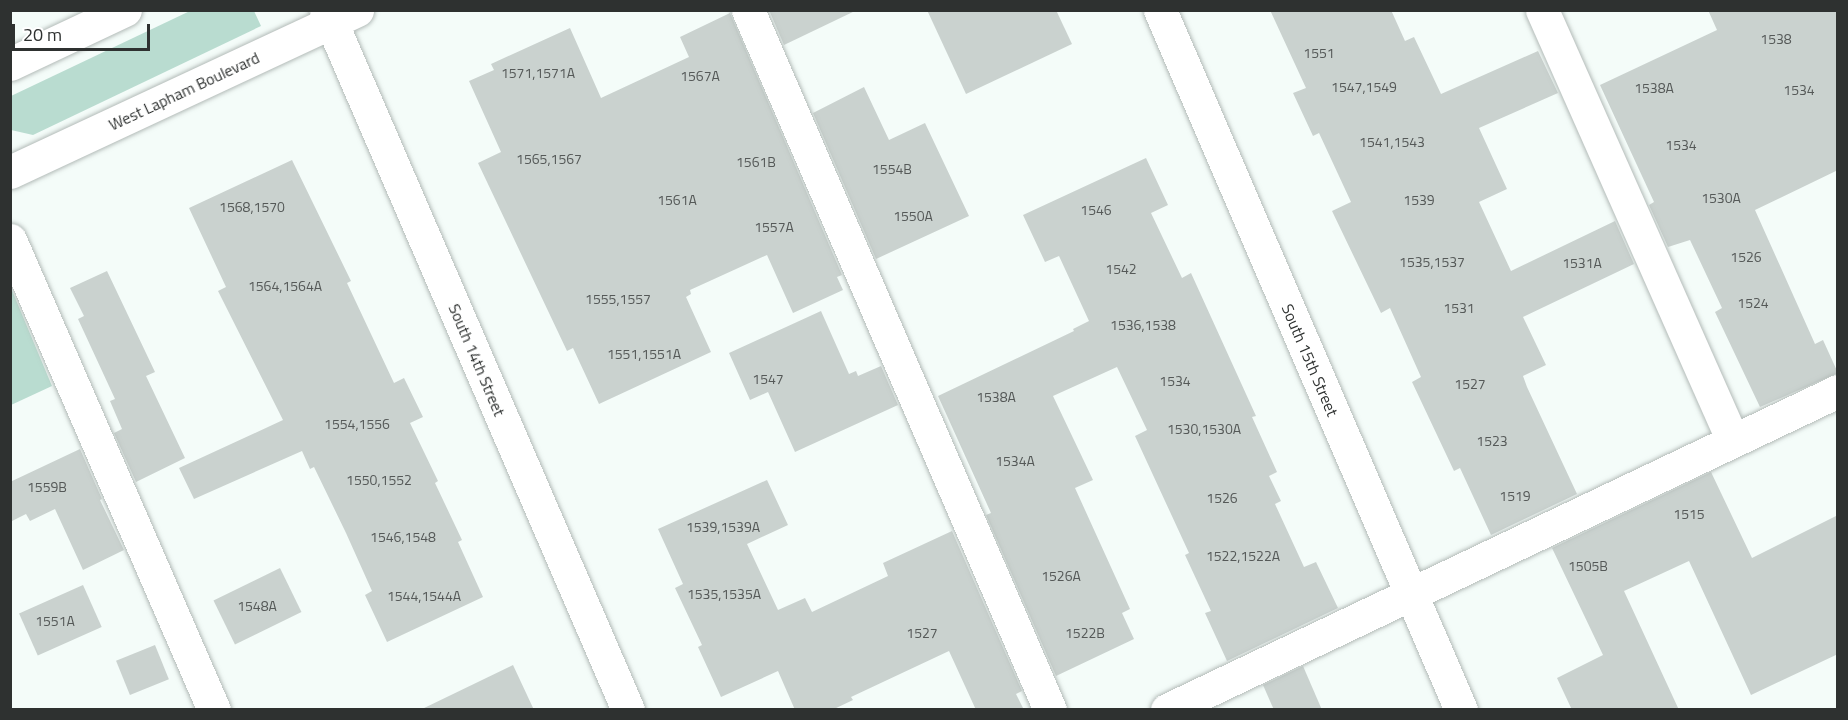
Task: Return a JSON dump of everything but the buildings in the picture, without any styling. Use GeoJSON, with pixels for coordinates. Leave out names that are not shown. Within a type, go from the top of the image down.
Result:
{"type":"FeatureCollection","features":[{"type":"Feature","properties":{"kind":"street"},"geometry":{"type":"LineString","coordinates":[[10,64],[124,10]]}},
{"type":"Feature","properties":{"kind":"street"},"geometry":{"type":"LineString","coordinates":[[748,10],[1050,710]]}},
{"type":"Feature","properties":{"kind":"street","name":"South 15th Street"},"geometry":{"type":"LineString","coordinates":[[1160,10],[1461,710]]}},
{"type":"Feature","properties":{"kind":"street"},"geometry":{"type":"LineString","coordinates":[[1542,10],[1732,439]]}},
{"type":"Feature","properties":{"kind":"street","name":"West Lapham Boulevard"},"geometry":{"type":"LineString","coordinates":[[10,172],[338,15]]}},
{"type":"Feature","properties":{"kind":"street","name":"South 14th Street"},"geometry":{"type":"LineString","coordinates":[[338,15],[628,710]]}},
{"type":"Feature","properties":{"kind":"street"},"geometry":{"type":"LineString","coordinates":[[10,240],[214,710]]}},
{"type":"Feature","properties":{"kind":"street"},"geometry":{"type":"LineString","coordinates":[[1167,710],[1732,439],[1838,391]]}},
{"type":"Feature","properties":{"kind":"green space"},"geometry":{"type":"Polygon","coordinates":[[[192,10],[254,11],[261,26],[33,135],[11,130],[11,96],[192,10]]]}},
{"type":"Feature","properties":{"kind":"green space"},"geometry":{"type":"Polygon","coordinates":[[[11,288],[52,386],[10,405],[11,288]]]}}]}
